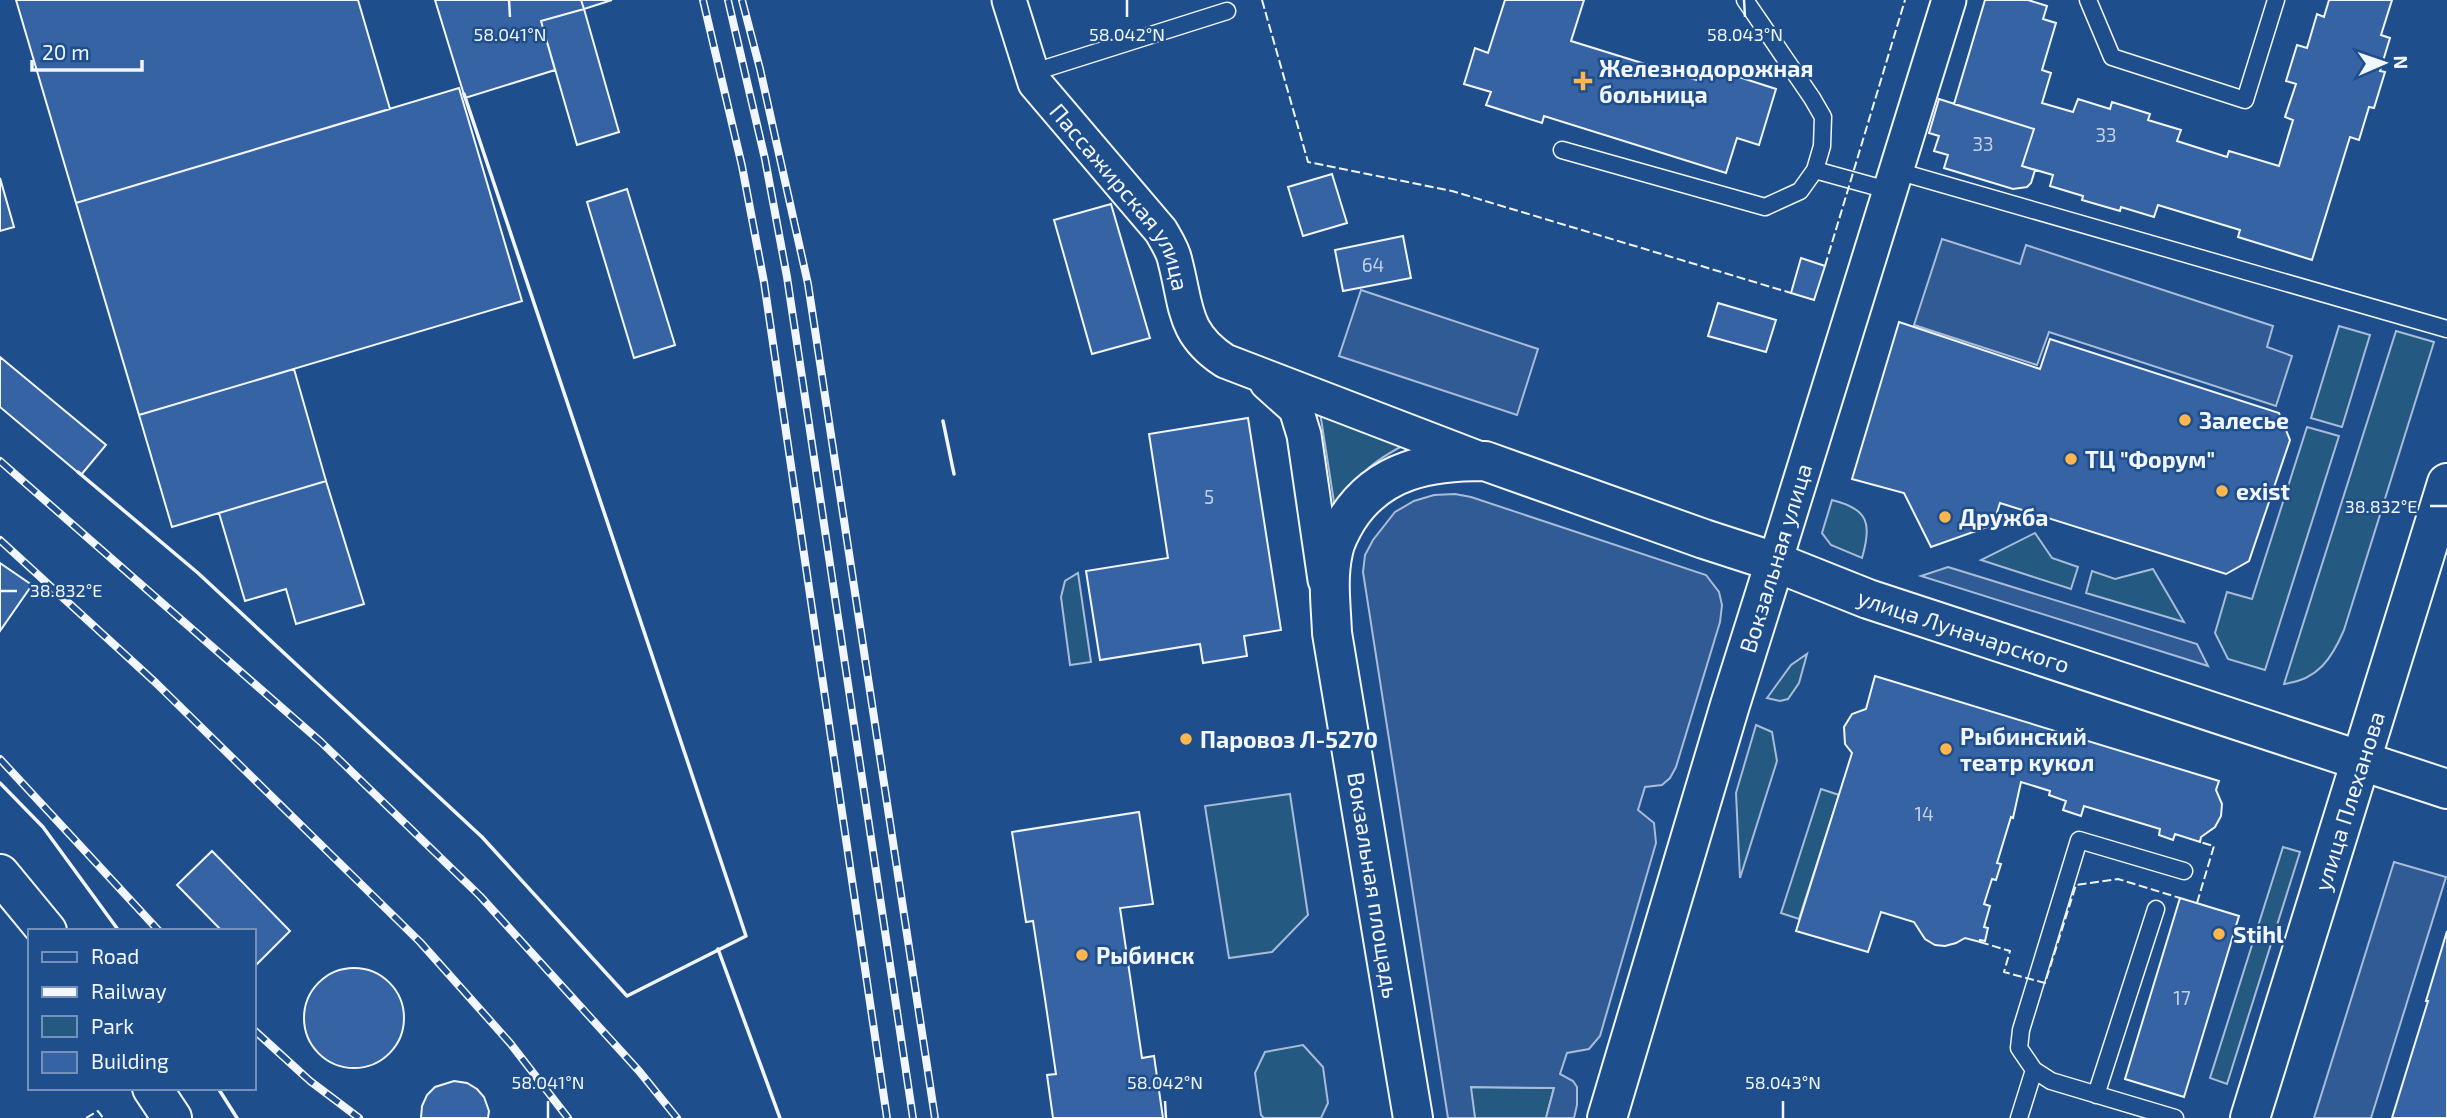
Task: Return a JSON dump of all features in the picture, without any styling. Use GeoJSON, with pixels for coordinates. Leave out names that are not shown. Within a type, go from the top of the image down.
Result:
{"type":"FeatureCollection","features":[{"type":"Feature","properties":{"kind":"street","name":"Пассажирская улица"},"geometry":{"type":"LineString","coordinates":[[1009,0],[1035,83],[1161,231],[1175,257],[1186,309],[1200,343],[1224,361],[1485,461]]}},
{"type":"Feature","properties":{"kind":"street","name":"Вокзальная улица"},"geometry":{"type":"LineString","coordinates":[[1607,1118],[1949,0]]}},
{"type":"Feature","properties":{"kind":"street"},"geometry":{"type":"LineString","coordinates":[[1255,373],[1296,409],[1304,435],[1332,633]]}},
{"type":"Feature","properties":{"kind":"street","name":"Вокзальная площадь"},"geometry":{"type":"LineString","coordinates":[[1413,1118],[1332,633],[1329,573],[1333,549],[1341,529],[1358,503],[1380,484],[1404,471],[1448,461],[1485,461]]}},
{"type":"Feature","properties":{"kind":"street","name":"улица Луначарского"},"geometry":{"type":"LineString","coordinates":[[1485,461],[1775,562],[1868,599],[2447,789]]}},
{"type":"Feature","properties":{"kind":"street","name":"улица Плеханова"},"geometry":{"type":"LineString","coordinates":[[2250,1118],[2363,761],[2447,483]]}},
{"type":"Feature","properties":{"kind":"street"},"geometry":{"type":"LineString","coordinates":[[0,874],[45,929]]}},
{"type":"Feature","properties":{"kind":"street"},"geometry":{"type":"LineString","coordinates":[[153,1090],[172,1118]]}},
{"type":"Feature","properties":{"kind":"lane"},"geometry":{"type":"LineString","coordinates":[[1562,150],[1765,207],[1800,191],[1815,170],[1822,146],[1822,117],[1745,0]]}},
{"type":"Feature","properties":{"kind":"lane"},"geometry":{"type":"LineString","coordinates":[[2088,0],[2112,57],[2245,100],[2276,0]]}},
{"type":"Feature","properties":{"kind":"lane"},"geometry":{"type":"LineString","coordinates":[[1031,73],[1227,11]]}},
{"type":"Feature","properties":{"kind":"lane"},"geometry":{"type":"LineString","coordinates":[[1815,170],[1894,181],[2447,329]]}},
{"type":"Feature","properties":{"kind":"lane"},"geometry":{"type":"LineString","coordinates":[[2175,1118],[2051,1081],[2034,1070],[2019,1048],[2021,1030],[2079,840],[2183,871]]}},
{"type":"Feature","properties":{"kind":"lane"},"geometry":{"type":"LineString","coordinates":[[2096,1095],[2157,909]]}},
{"type":"Feature","properties":{"kind":"lane"},"geometry":{"type":"LineString","coordinates":[[2019,1118],[2034,1070]]}},
{"type":"Feature","properties":{"kind":"green space"},"geometry":{"type":"Polygon","coordinates":[[[2339,326],[2370,335],[2342,427],[2311,418],[2339,326]]]}},
{"type":"Feature","properties":{"kind":"green space"},"geometry":{"type":"Polygon","coordinates":[[[2396,331],[2434,342],[2344,630],[2329,658],[2315,673],[2296,682],[2284,684],[2396,331]]]}},
{"type":"Feature","properties":{"kind":"green space"},"geometry":{"type":"Polygon","coordinates":[[[1320,412],[1410,442],[1384,456],[1365,471],[1336,515],[1320,412]]]}},
{"type":"Feature","properties":{"kind":"green space"},"geometry":{"type":"Polygon","coordinates":[[[2307,427],[2339,436],[2265,670],[2228,659],[2215,633],[2227,592],[2252,599],[2307,427]]]}},
{"type":"Feature","properties":{"kind":"green space"},"geometry":{"type":"Polygon","coordinates":[[[1832,500],[1854,508],[1865,520],[1867,536],[1862,558],[1831,545],[1822,533],[1832,500]]]}},
{"type":"Feature","properties":{"kind":"green space"},"geometry":{"type":"Polygon","coordinates":[[[2035,533],[2052,558],[2078,567],[2071,589],[1981,560],[2035,533]]]}},
{"type":"Feature","properties":{"kind":"green space"},"geometry":{"type":"Polygon","coordinates":[[[2153,569],[2184,622],[2086,593],[2092,571],[2115,579],[2153,569]]]}},
{"type":"Feature","properties":{"kind":"green space"},"geometry":{"type":"Polygon","coordinates":[[[1078,573],[1091,662],[1070,665],[1061,597],[1065,581],[1078,573]]]}},
{"type":"Feature","properties":{"kind":"green space"},"geometry":{"type":"Polygon","coordinates":[[[1807,654],[1799,683],[1788,699],[1780,701],[1767,698],[1791,665],[1807,654]]]}},
{"type":"Feature","properties":{"kind":"green space"},"geometry":{"type":"Polygon","coordinates":[[[1756,725],[1772,732],[1777,761],[1740,878],[1736,793],[1756,725]]]}},
{"type":"Feature","properties":{"kind":"green space"},"geometry":{"type":"Polygon","coordinates":[[[1821,789],[1839,795],[1799,919],[1781,913],[1821,789]]]}},
{"type":"Feature","properties":{"kind":"green space"},"geometry":{"type":"Polygon","coordinates":[[[1290,794],[1308,915],[1272,952],[1229,958],[1205,806],[1290,794]]]}},
{"type":"Feature","properties":{"kind":"green space"},"geometry":{"type":"Polygon","coordinates":[[[2283,847],[2300,852],[2227,1084],[2210,1078],[2283,847]]]}},
{"type":"Feature","properties":{"kind":"green space"},"geometry":{"type":"Polygon","coordinates":[[[1303,1045],[1323,1067],[1328,1103],[1321,1118],[1264,1118],[1261,1115],[1255,1073],[1265,1052],[1303,1045]]]}},
{"type":"Feature","properties":{"kind":"green space"},"geometry":{"type":"Polygon","coordinates":[[[1470,1087],[1554,1088],[1546,1118],[1475,1118],[1470,1087]]]}},
{"type":"Feature","properties":{"kind":"shaded area"},"geometry":{"type":"Polygon","coordinates":[[[1942,239],[2020,264],[2026,245],[2273,326],[2267,347],[2292,356],[2276,406],[2049,332],[2037,365],[1914,325],[1942,239]]]}},
{"type":"Feature","properties":{"kind":"shaded area"},"geometry":{"type":"Polygon","coordinates":[[[1361,290],[1538,349],[1517,415],[1339,356],[1361,290]]]}},
{"type":"Feature","properties":{"kind":"shaded area"},"geometry":{"type":"Polygon","coordinates":[[[1455,494],[1706,575],[1719,592],[1722,605],[1720,622],[1676,767],[1662,785],[1645,787],[1638,810],[1654,823],[1656,843],[1600,1036],[1589,1049],[1567,1053],[1560,1074],[1573,1081],[1577,1087],[1574,1118],[1546,1118],[1554,1088],[1471,1087],[1475,1118],[1448,1118],[1363,572],[1365,555],[1373,540],[1395,512],[1414,501],[1434,495],[1455,494]]]}},
{"type":"Feature","properties":{"kind":"shaded area"},"geometry":{"type":"Polygon","coordinates":[[[1948,567],[2197,644],[2208,666],[1921,576],[1948,567]]]}},
{"type":"Feature","properties":{"kind":"shaded area"},"geometry":{"type":"Polygon","coordinates":[[[2394,862],[2446,877],[2371,1118],[2314,1118],[2394,862]]]}},
{"type":"Feature","properties":{"kind":"building"},"geometry":{"type":"Polygon","coordinates":[[[16,0],[358,0],[390,109],[76,203],[16,0]]]}},
{"type":"Feature","properties":{"kind":"building"},"geometry":{"type":"Polygon","coordinates":[[[435,0],[581,0],[584,9],[541,21],[555,70],[465,98],[435,0]]]}},
{"type":"Feature","properties":{"kind":"building"},"geometry":{"type":"Polygon","coordinates":[[[581,0],[612,0],[584,9],[581,0]]]}},
{"type":"Feature","properties":{"kind":"building"},"geometry":{"type":"Polygon","coordinates":[[[1505,0],[1584,0],[1571,41],[1700,81],[1705,66],[1776,89],[1759,145],[1737,138],[1726,173],[1544,116],[1542,123],[1486,105],[1491,92],[1464,84],[1475,48],[1488,53],[1505,0]]]}},
{"type":"Feature","properties":{"kind":"building"},"geometry":{"type":"Polygon","coordinates":[[[1985,0],[2028,0],[2047,6],[2043,19],[2056,23],[2042,70],[2051,73],[2042,103],[2073,112],[2078,99],[2110,109],[2112,102],[2150,114],[2148,120],[2181,130],[2177,141],[2227,157],[2229,151],[2279,166],[2293,120],[2285,117],[2296,84],[2286,81],[2297,45],[2307,48],[2317,14],[2324,17],[2329,0],[2392,0],[2381,35],[2390,38],[2380,71],[2385,72],[2374,108],[2369,107],[2359,140],[2350,137],[2312,260],[2238,237],[2240,230],[2158,205],[2154,217],[2121,207],[2120,211],[2082,200],[2083,196],[2050,186],[2053,175],[2022,166],[2034,129],[1954,104],[1985,0]]]}},
{"type":"Feature","properties":{"kind":"building"},"geometry":{"type":"Polygon","coordinates":[[[584,9],[619,132],[577,145],[541,21],[584,9]]]}},
{"type":"Feature","properties":{"kind":"building"},"geometry":{"type":"Polygon","coordinates":[[[459,88],[522,301],[139,415],[76,203],[459,88]]]}},
{"type":"Feature","properties":{"kind":"building"},"geometry":{"type":"Polygon","coordinates":[[[1939,99],[2034,129],[2022,166],[2035,170],[2031,183],[2027,187],[2013,189],[1944,168],[1948,155],[1934,151],[1939,136],[1929,133],[1939,99]]]}},
{"type":"Feature","properties":{"kind":"building"},"geometry":{"type":"Polygon","coordinates":[[[1332,174],[1347,223],[1303,236],[1288,187],[1332,174]]]}},
{"type":"Feature","properties":{"kind":"building"},"geometry":{"type":"Polygon","coordinates":[[[0,178],[14,227],[0,231],[0,178]]]}},
{"type":"Feature","properties":{"kind":"building"},"geometry":{"type":"Polygon","coordinates":[[[627,189],[675,345],[634,358],[587,202],[627,189]]]}},
{"type":"Feature","properties":{"kind":"building"},"geometry":{"type":"Polygon","coordinates":[[[1111,204],[1150,338],[1092,354],[1054,220],[1111,204]]]}},
{"type":"Feature","properties":{"kind":"building"},"geometry":{"type":"Polygon","coordinates":[[[1403,236],[1411,278],[1343,291],[1335,250],[1403,236]]]}},
{"type":"Feature","properties":{"kind":"building"},"geometry":{"type":"Polygon","coordinates":[[[1801,258],[1825,266],[1814,300],[1791,293],[1801,258]]]}},
{"type":"Feature","properties":{"kind":"building"},"geometry":{"type":"Polygon","coordinates":[[[1718,303],[1776,320],[1766,352],[1708,336],[1718,303]]]}},
{"type":"Feature","properties":{"kind":"building","name":"ТЦ \"Форум\""},"geometry":{"type":"Polygon","coordinates":[[[1899,322],[2040,369],[2050,339],[2279,413],[2290,440],[2249,561],[2226,574],[2000,503],[1993,525],[1931,547],[1904,493],[1852,479],[1899,322]]]}},
{"type":"Feature","properties":{"kind":"building"},"geometry":{"type":"Polygon","coordinates":[[[0,357],[106,445],[81,475],[0,407],[0,357]]]}},
{"type":"Feature","properties":{"kind":"building"},"geometry":{"type":"Polygon","coordinates":[[[294,369],[326,481],[172,527],[139,415],[294,369]]]}},
{"type":"Feature","properties":{"kind":"building"},"geometry":{"type":"Polygon","coordinates":[[[1248,418],[1281,630],[1244,636],[1247,656],[1203,663],[1200,644],[1100,660],[1086,571],[1168,558],[1149,434],[1248,418]]]}},
{"type":"Feature","properties":{"kind":"building"},"geometry":{"type":"Polygon","coordinates":[[[326,481],[364,604],[296,624],[286,589],[245,601],[219,513],[326,481]]]}},
{"type":"Feature","properties":{"kind":"building"},"geometry":{"type":"Polygon","coordinates":[[[0,563],[32,585],[0,631],[0,563]]]}},
{"type":"Feature","properties":{"kind":"building"},"geometry":{"type":"Polygon","coordinates":[[[1875,676],[2219,781],[2216,790],[2222,804],[2221,816],[2215,827],[2201,837],[2200,842],[2175,834],[2173,840],[2159,835],[2160,829],[2084,806],[2081,816],[2063,810],[2066,801],[2049,795],[2050,791],[2021,782],[2013,818],[2011,817],[1997,863],[2001,864],[1996,880],[1992,879],[1984,904],[1990,906],[1984,927],[1988,928],[1985,941],[1965,938],[1945,946],[1935,945],[1925,939],[1914,922],[1881,912],[1868,952],[1796,931],[1852,753],[1845,744],[1844,727],[1852,714],[1866,709],[1875,676]]]}},
{"type":"Feature","properties":{"kind":"building","name":"Рыбинск"},"geometry":{"type":"Polygon","coordinates":[[[1139,812],[1153,904],[1120,908],[1142,1058],[1154,1056],[1163,1118],[1053,1118],[1047,1075],[1056,1074],[1033,921],[1026,922],[1012,832],[1139,812]]]}},
{"type":"Feature","properties":{"kind":"building"},"geometry":{"type":"Polygon","coordinates":[[[212,851],[290,931],[256,965],[256,929],[220,929],[177,885],[212,851]]]}},
{"type":"Feature","properties":{"kind":"building"},"geometry":{"type":"Polygon","coordinates":[[[2180,898],[2239,916],[2184,1097],[2125,1079],[2180,898]]]}},
{"type":"Feature","properties":{"kind":"building"},"geometry":{"type":"Polygon","coordinates":[[[2447,931],[2447,1118],[2392,1118],[2428,1001],[2447,931]]]}},
{"type":"Feature","properties":{"kind":"building"},"geometry":{"type":"Polygon","coordinates":[[[354,968],[373,972],[389,983],[400,999],[404,1018],[400,1037],[389,1053],[373,1064],[354,1068],[335,1064],[319,1053],[308,1037],[304,1018],[308,999],[319,983],[335,972],[354,968]]]}},
{"type":"Feature","properties":{"kind":"building"},"geometry":{"type":"Polygon","coordinates":[[[454,1081],[467,1083],[477,1089],[484,1097],[489,1111],[488,1118],[421,1118],[427,1095],[435,1087],[454,1081]]]}},
{"type":"Feature","properties":{"kind":"railway"},"geometry":{"type":"LineString","coordinates":[[703,0],[742,166],[764,282],[887,1118]]}},
{"type":"Feature","properties":{"kind":"railway"},"geometry":{"type":"LineString","coordinates":[[728,0],[765,159],[787,277],[913,1118]]}},
{"type":"Feature","properties":{"kind":"railway"},"geometry":{"type":"LineString","coordinates":[[742,0],[808,284],[935,1118]]}},
{"type":"Feature","properties":{"kind":"railway"},"geometry":{"type":"LineString","coordinates":[[0,461],[321,742],[480,896],[639,1071],[677,1118]]}},
{"type":"Feature","properties":{"kind":"railway"},"geometry":{"type":"LineString","coordinates":[[0,540],[156,683],[420,942],[510,1043],[568,1118]]}},
{"type":"Feature","properties":{"kind":"railway"},"geometry":{"type":"LineString","coordinates":[[0,759],[157,929]]}},
{"type":"Feature","properties":{"kind":"railway"},"geometry":{"type":"LineString","coordinates":[[256,1032],[310,1081],[359,1118]]}},
{"type":"Feature","properties":{"kind":"fence"},"geometry":{"type":"LineString","coordinates":[[1262,0],[1308,162],[1452,191],[1791,293]]}},
{"type":"Feature","properties":{"kind":"fence"},"geometry":{"type":"LineString","coordinates":[[1825,266],[1905,0]]}},
{"type":"Feature","properties":{"kind":"fence"},"geometry":{"type":"LineString","coordinates":[[2197,903],[2214,846],[2200,842]]}},
{"type":"Feature","properties":{"kind":"fence"},"geometry":{"type":"LineString","coordinates":[[1980,942],[2010,951],[2004,972],[2045,983],[2076,885],[2118,879],[2180,898]]}},
{"type":"Feature","properties":{"kind":"fence"},"geometry":{"type":"LineString","coordinates":[[86,1118],[98,1111],[103,1118]]}},
{"type":"Feature","properties":{"kind":"wall"},"geometry":{"type":"LineString","coordinates":[[78,472],[198,573],[482,837],[627,996],[746,936],[464,94]]}},
{"type":"Feature","properties":{"kind":"wall"},"geometry":{"type":"LineString","coordinates":[[943,421],[954,474]]}},
{"type":"Feature","properties":{"kind":"wall"},"geometry":{"type":"LineString","coordinates":[[0,783],[43,827],[118,929]]}},
{"type":"Feature","properties":{"kind":"wall"},"geometry":{"type":"LineString","coordinates":[[718,949],[780,1118]]}},
{"type":"Feature","properties":{"kind":"wall"},"geometry":{"type":"LineString","coordinates":[[219,1090],[237,1118]]}},
{"type":"Feature","properties":{"kind":"place","name":"Железнодорожная больница"},"geometry":{"type":"Point","coordinates":[1583,81]}},
{"type":"Feature","properties":{"kind":"place","name":"Залесье"},"geometry":{"type":"Point","coordinates":[2185,420]}},
{"type":"Feature","properties":{"kind":"place","name":"ТЦ \"Форум\""},"geometry":{"type":"Point","coordinates":[2071,459]}},
{"type":"Feature","properties":{"kind":"place","name":"exist"},"geometry":{"type":"Point","coordinates":[2222,491]}},
{"type":"Feature","properties":{"kind":"place","name":"Дружба"},"geometry":{"type":"Point","coordinates":[1945,517]}},
{"type":"Feature","properties":{"kind":"place","name":"Паровоз Л-5270"},"geometry":{"type":"Point","coordinates":[1186,739]}},
{"type":"Feature","properties":{"kind":"place","name":"Рыбинский театр кукол"},"geometry":{"type":"Point","coordinates":[1946,749]}},
{"type":"Feature","properties":{"kind":"place","name":"Stihl"},"geometry":{"type":"Point","coordinates":[2219,934]}},
{"type":"Feature","properties":{"kind":"place","name":"Рыбинск"},"geometry":{"type":"Point","coordinates":[1082,955]}}]}
